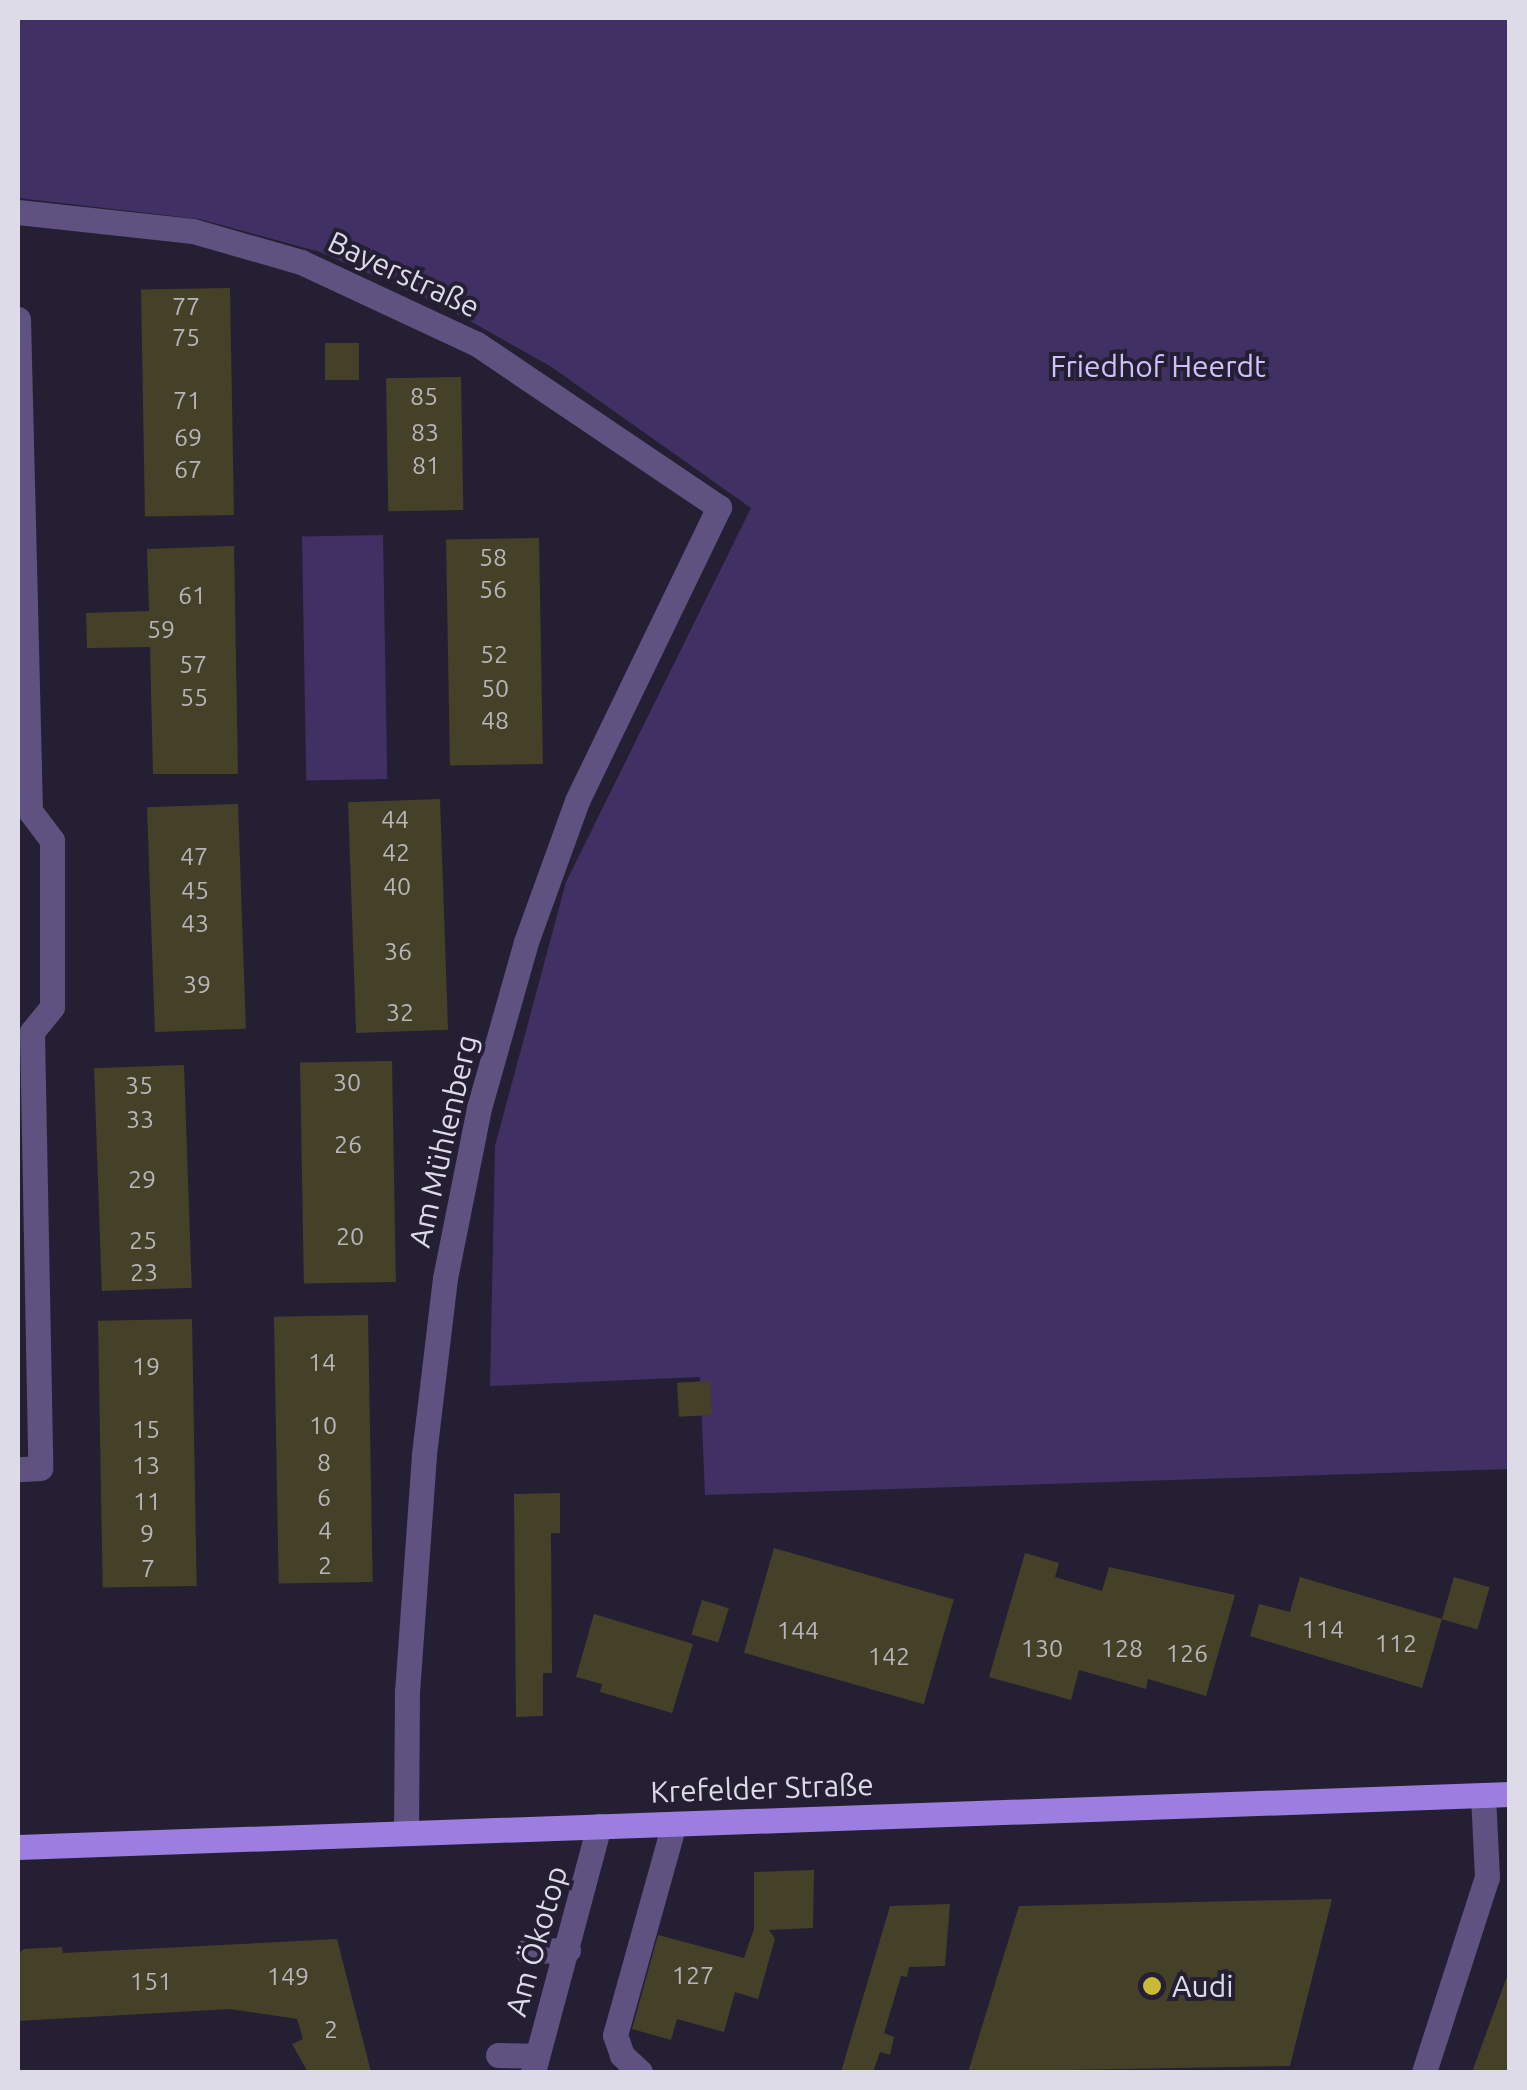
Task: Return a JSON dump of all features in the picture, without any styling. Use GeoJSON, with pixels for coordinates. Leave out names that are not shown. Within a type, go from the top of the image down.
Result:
{"type":"FeatureCollection","features":[{"type":"Feature","properties":{"kind":"main road","name":"Krefelder Straße"},"geometry":{"type":"LineString","coordinates":[[18,1847],[1510,1794]]}},
{"type":"Feature","properties":{"kind":"street","name":"Bayerstraße"},"geometry":{"type":"LineString","coordinates":[[18,212],[193,231],[301,262],[478,344],[719,507]]}},
{"type":"Feature","properties":{"kind":"street"},"geometry":{"type":"LineString","coordinates":[[18,319],[30,812],[52,840],[52,1006],[32,1032],[40,1468],[18,1469]]}},
{"type":"Feature","properties":{"kind":"street","name":"Am Mühlenberg"},"geometry":{"type":"LineString","coordinates":[[406,1833],[406,1691],[424,1454],[445,1278],[479,1108],[526,942],[577,801],[719,507]]}},
{"type":"Feature","properties":{"kind":"street"},"geometry":{"type":"LineString","coordinates":[[1424,2072],[1487,1877],[1483,1795]]}},
{"type":"Feature","properties":{"kind":"street"},"geometry":{"type":"LineString","coordinates":[[640,2072],[622,2055],[615,2035],[674,1824]]}},
{"type":"Feature","properties":{"kind":"street","name":"Am Ökotop"},"geometry":{"type":"LineString","coordinates":[[535,2064],[598,1826]]}},
{"type":"Feature","properties":{"kind":"street"},"geometry":{"type":"LineString","coordinates":[[527,1950],[568,1950]]}},
{"type":"Feature","properties":{"kind":"street"},"geometry":{"type":"LineString","coordinates":[[498,2055],[535,2064]]}},
{"type":"Feature","properties":{"kind":"green space","name":"Friedhof Heerdt"},"geometry":{"type":"Polygon","coordinates":[[[18,18],[1509,18],[1509,1469],[705,1495],[700,1377],[490,1386],[495,1146],[566,882],[751,508],[550,366],[445,307],[320,252],[199,219],[18,198],[18,18]]]}},
{"type":"Feature","properties":{"kind":"green space"},"geometry":{"type":"Polygon","coordinates":[[[383,535],[387,779],[306,780],[302,536],[383,535]]]}},
{"type":"Feature","properties":{"kind":"building"},"geometry":{"type":"Polygon","coordinates":[[[230,288],[234,515],[145,517],[141,290],[230,288]]]}},
{"type":"Feature","properties":{"kind":"building"},"geometry":{"type":"Polygon","coordinates":[[[325,343],[359,343],[359,380],[325,380],[325,343]]]}},
{"type":"Feature","properties":{"kind":"building"},"geometry":{"type":"Polygon","coordinates":[[[461,377],[463,510],[388,511],[386,378],[461,377]]]}},
{"type":"Feature","properties":{"kind":"building"},"geometry":{"type":"Polygon","coordinates":[[[539,538],[543,764],[450,766],[446,540],[539,538]]]}},
{"type":"Feature","properties":{"kind":"building"},"geometry":{"type":"Polygon","coordinates":[[[234,546],[238,774],[153,774],[150,647],[87,648],[86,613],[149,611],[147,549],[234,546]]]}},
{"type":"Feature","properties":{"kind":"building"},"geometry":{"type":"Polygon","coordinates":[[[440,799],[448,1030],[356,1033],[348,802],[440,799]]]}},
{"type":"Feature","properties":{"kind":"building"},"geometry":{"type":"Polygon","coordinates":[[[238,804],[246,1029],[155,1032],[147,807],[238,804]]]}},
{"type":"Feature","properties":{"kind":"building"},"geometry":{"type":"Polygon","coordinates":[[[392,1061],[396,1282],[304,1284],[300,1063],[392,1061]]]}},
{"type":"Feature","properties":{"kind":"building"},"geometry":{"type":"Polygon","coordinates":[[[184,1065],[192,1288],[102,1291],[94,1068],[184,1065]]]}},
{"type":"Feature","properties":{"kind":"building"},"geometry":{"type":"Polygon","coordinates":[[[368,1315],[373,1582],[279,1584],[274,1317],[368,1315]]]}},
{"type":"Feature","properties":{"kind":"building"},"geometry":{"type":"Polygon","coordinates":[[[192,1319],[197,1586],[103,1588],[98,1321],[192,1319]]]}},
{"type":"Feature","properties":{"kind":"building"},"geometry":{"type":"Polygon","coordinates":[[[710,1381],[712,1415],[679,1417],[677,1383],[710,1381]]]}},
{"type":"Feature","properties":{"kind":"building"},"geometry":{"type":"Polygon","coordinates":[[[560,1493],[560,1533],[551,1533],[552,1673],[543,1673],[543,1716],[516,1717],[514,1494],[560,1493]]]}},
{"type":"Feature","properties":{"kind":"building"},"geometry":{"type":"Polygon","coordinates":[[[774,1548],[954,1600],[924,1704],[744,1653],[774,1548]]]}},
{"type":"Feature","properties":{"kind":"building"},"geometry":{"type":"Polygon","coordinates":[[[1025,1553],[1059,1563],[1055,1577],[1102,1591],[1109,1567],[1235,1595],[1206,1696],[1148,1679],[1146,1689],[1079,1670],[1071,1700],[989,1677],[1025,1553]]]}},
{"type":"Feature","properties":{"kind":"building"},"geometry":{"type":"Polygon","coordinates":[[[1300,1577],[1442,1619],[1422,1688],[1250,1636],[1259,1604],[1290,1612],[1300,1577]]]}},
{"type":"Feature","properties":{"kind":"building"},"geometry":{"type":"Polygon","coordinates":[[[1454,1577],[1490,1587],[1477,1629],[1442,1619],[1454,1577]]]}},
{"type":"Feature","properties":{"kind":"building"},"geometry":{"type":"Polygon","coordinates":[[[702,1600],[729,1608],[718,1643],[691,1634],[702,1600]]]}},
{"type":"Feature","properties":{"kind":"building"},"geometry":{"type":"Polygon","coordinates":[[[594,1614],[693,1644],[672,1713],[600,1692],[602,1684],[576,1677],[594,1614]]]}},
{"type":"Feature","properties":{"kind":"building"},"geometry":{"type":"Polygon","coordinates":[[[814,1870],[813,1928],[769,1930],[775,1939],[758,1999],[735,1992],[724,2032],[677,2019],[671,2040],[632,2029],[658,1935],[744,1958],[754,1929],[754,1872],[814,1870]]]}},
{"type":"Feature","properties":{"kind":"building","name":"Audi"},"geometry":{"type":"Polygon","coordinates":[[[1332,1899],[1290,2066],[968,2072],[1019,1906],[1332,1899]]]}},
{"type":"Feature","properties":{"kind":"building"},"geometry":{"type":"Polygon","coordinates":[[[950,1904],[945,1966],[909,1967],[907,1977],[901,1976],[884,2033],[894,2037],[890,2055],[880,2052],[873,2072],[841,2072],[890,1906],[950,1904]]]}},
{"type":"Feature","properties":{"kind":"building"},"geometry":{"type":"Polygon","coordinates":[[[337,1939],[371,2072],[308,2072],[292,2044],[303,2039],[297,2019],[230,2009],[18,2021],[18,1954],[24,1949],[62,1947],[63,1953],[337,1939]]]}},
{"type":"Feature","properties":{"kind":"building"},"geometry":{"type":"Polygon","coordinates":[[[1509,1971],[1510,2072],[1472,2072],[1509,1971]]]}},
{"type":"Feature","properties":{"kind":"place","name":"Audi"},"geometry":{"type":"Point","coordinates":[1152,1986]}}]}
